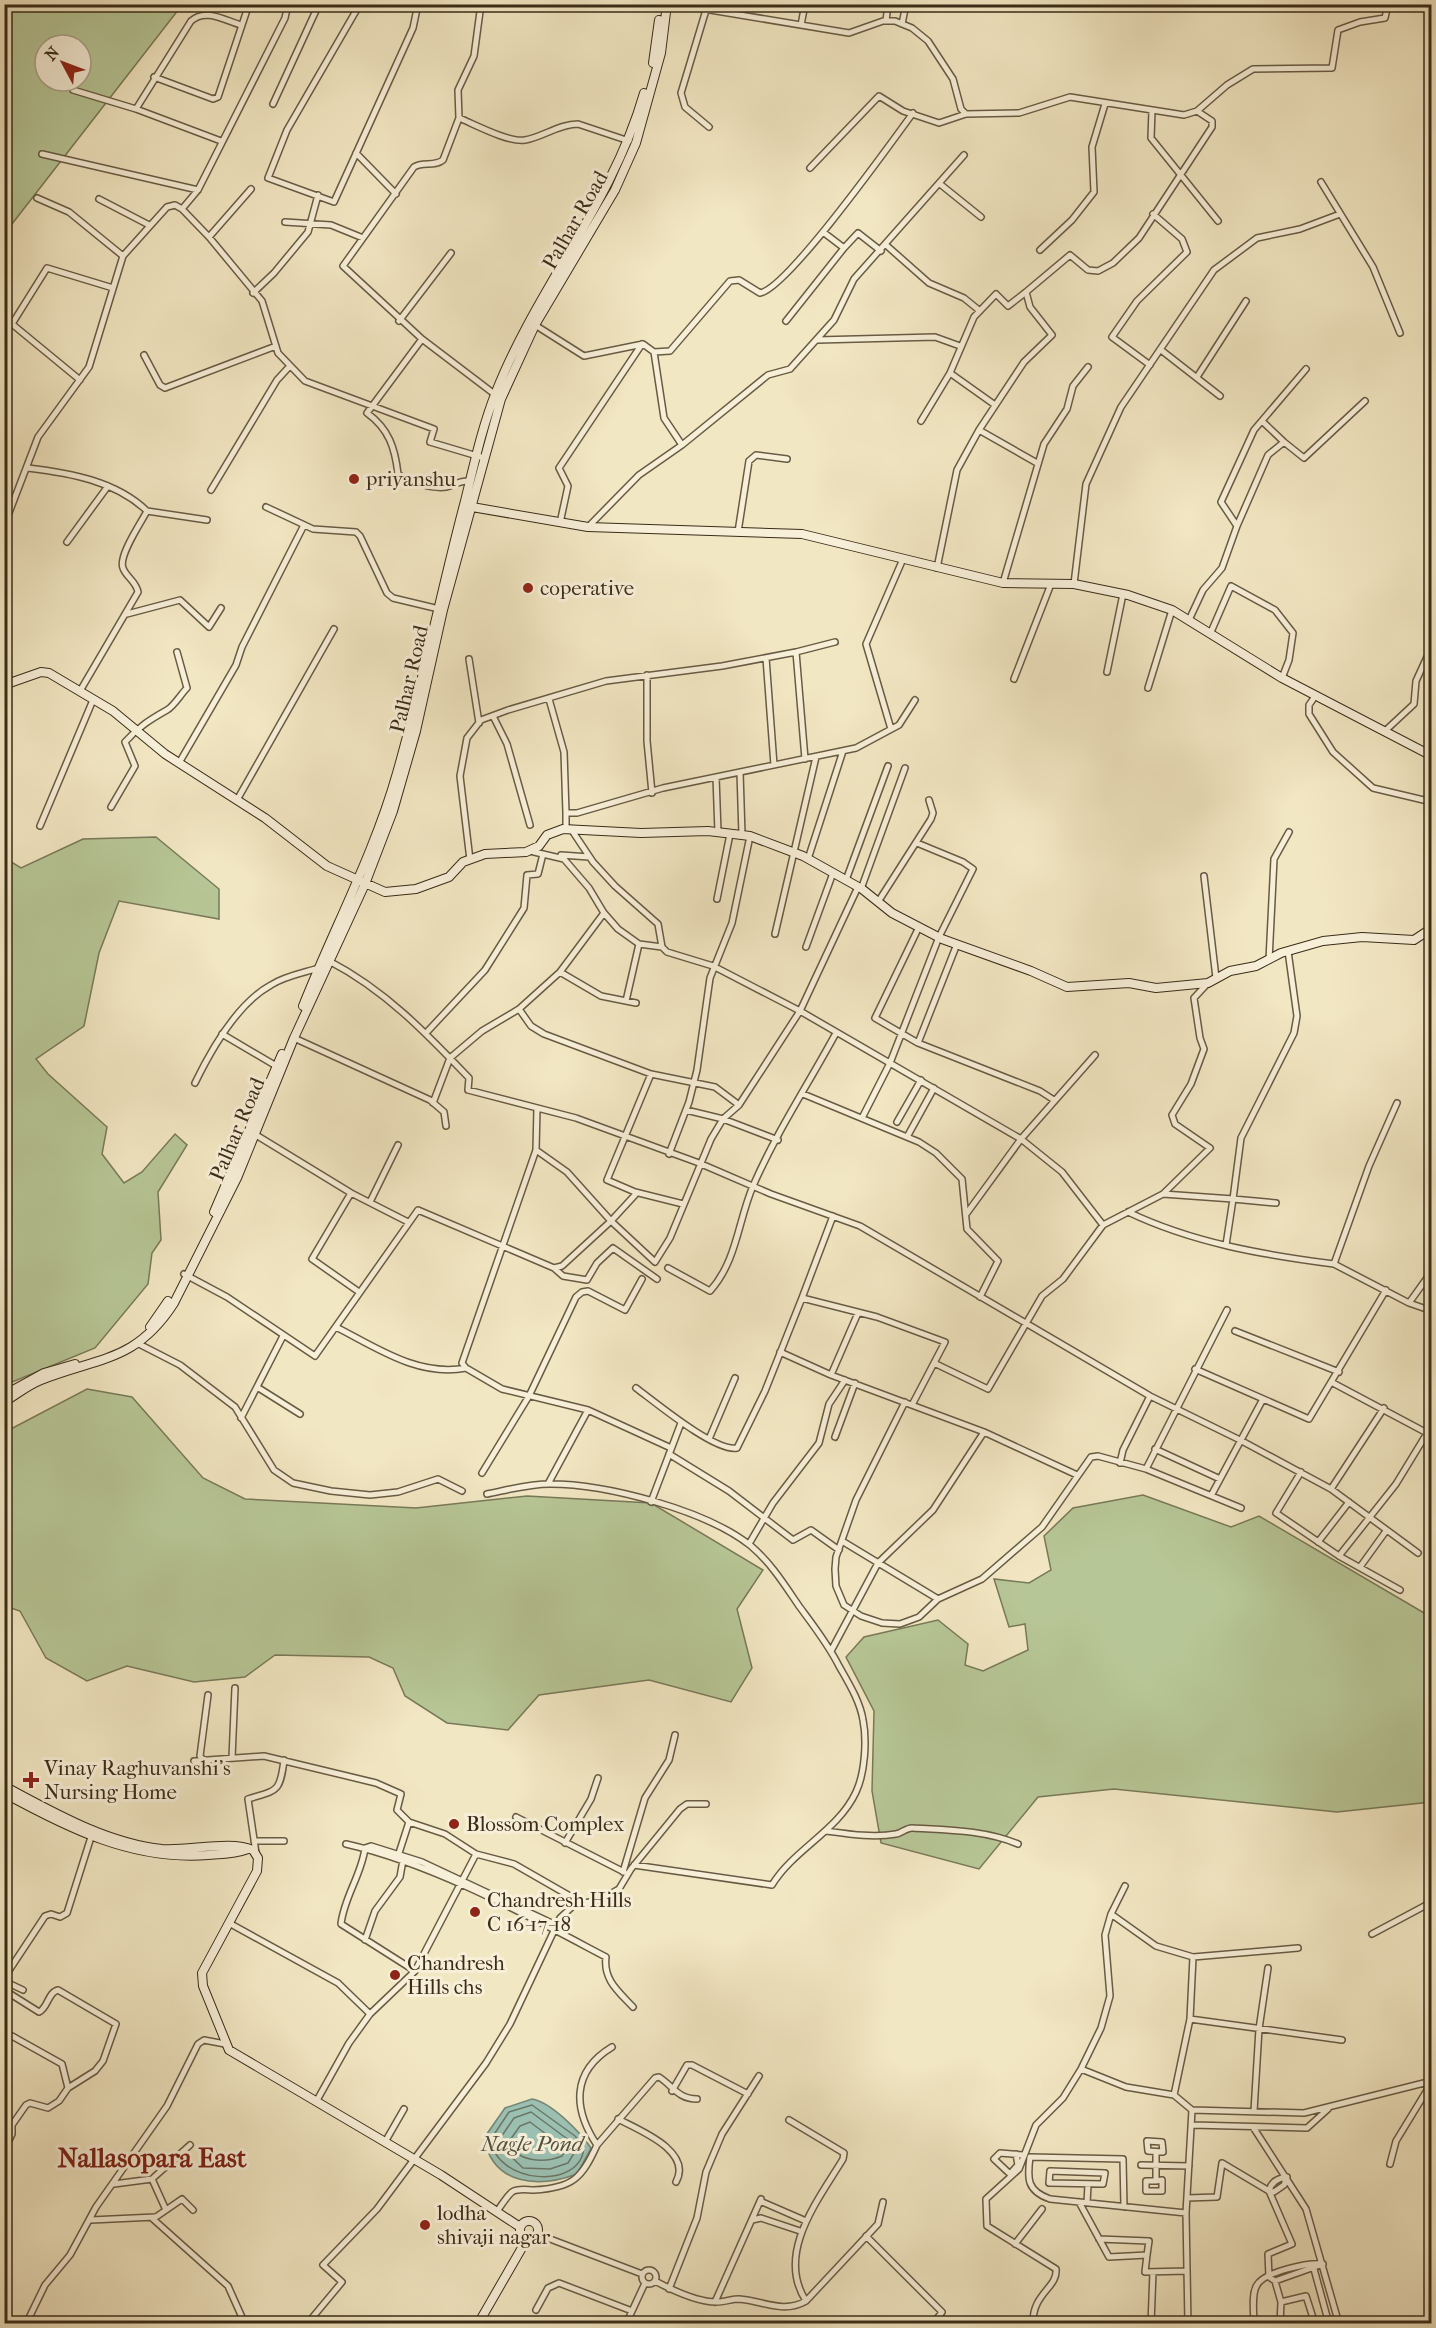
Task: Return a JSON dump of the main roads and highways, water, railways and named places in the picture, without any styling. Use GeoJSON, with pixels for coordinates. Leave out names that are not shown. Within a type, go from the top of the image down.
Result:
{"type":"FeatureCollection","features":[{"type":"Feature","properties":{"kind":"water","name":"Nagle Pond"},"geometry":{"type":"Polygon","coordinates":[[[532,2099],[548,2106],[573,2126],[591,2148],[577,2174],[548,2181],[520,2179],[507,2174],[497,2166],[489,2154],[484,2138],[505,2108],[532,2099]]]}},
{"type":"Feature","properties":{"kind":"place","name":"priyanshu"},"geometry":{"type":"Point","coordinates":[354,479]}},
{"type":"Feature","properties":{"kind":"place","name":"coperative"},"geometry":{"type":"Point","coordinates":[528,588]}},
{"type":"Feature","properties":{"kind":"place","name":"Vinay Raghuvanshi's Nursing Home"},"geometry":{"type":"Point","coordinates":[31,1780]}},
{"type":"Feature","properties":{"kind":"place","name":"Blossom Complex"},"geometry":{"type":"Point","coordinates":[454,1824]}},
{"type":"Feature","properties":{"kind":"place","name":"Chandresh Hills C 16-17-18"},"geometry":{"type":"Point","coordinates":[475,1912]}},
{"type":"Feature","properties":{"kind":"place","name":"Chandresh Hills chs"},"geometry":{"type":"Point","coordinates":[395,1975]}},
{"type":"Feature","properties":{"kind":"place","name":"lodha shivaji nagar"},"geometry":{"type":"Point","coordinates":[425,2225]}},
{"type":"Feature","properties":{"kind":"district","name":"Nallasopara East"},"geometry":{"type":"Point","coordinates":[152,2158]}}]}
